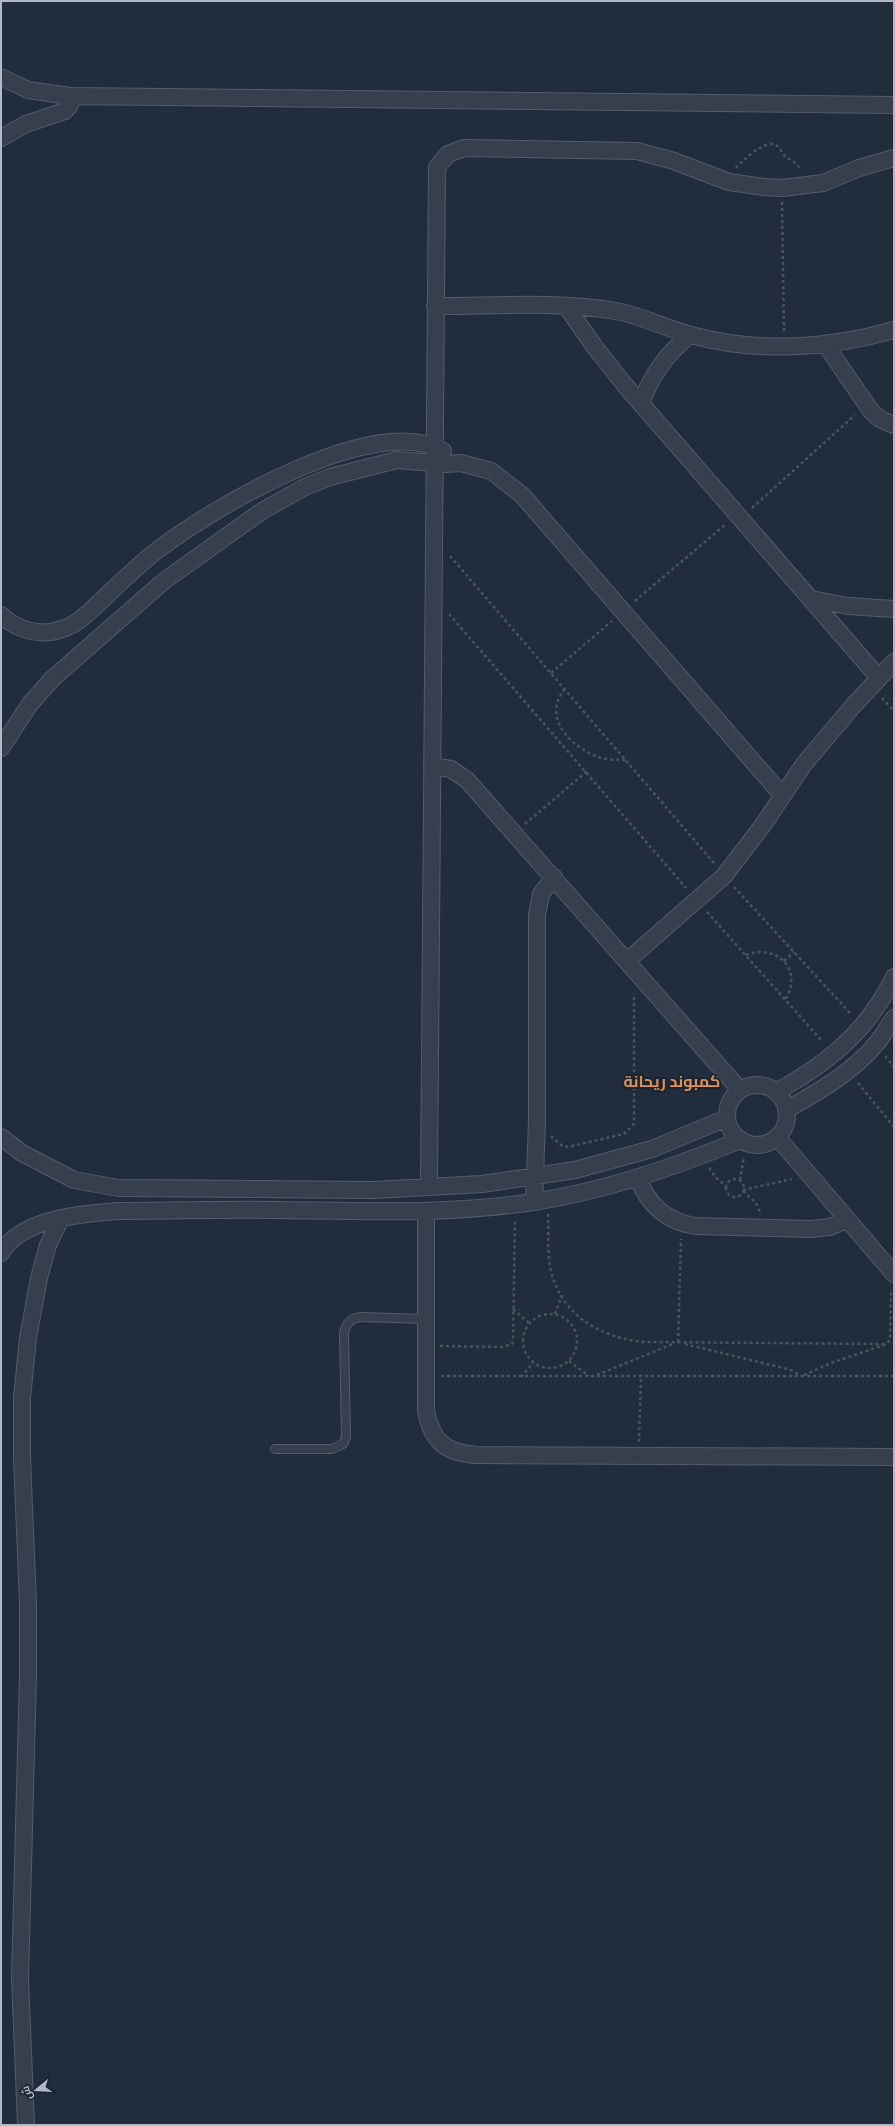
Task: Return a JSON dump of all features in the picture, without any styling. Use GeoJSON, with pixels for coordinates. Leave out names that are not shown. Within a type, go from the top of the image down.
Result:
{"type":"FeatureCollection","features":[{"type":"Feature","properties":{"kind":"street"},"geometry":{"type":"LineString","coordinates":[[1,77],[28,90],[70,96],[894,105]]}},
{"type":"Feature","properties":{"kind":"street"},"geometry":{"type":"LineString","coordinates":[[1,138],[26,124],[65,111],[70,105],[70,96]]}},
{"type":"Feature","properties":{"kind":"street"},"geometry":{"type":"LineString","coordinates":[[429,1186],[436,176],[442,160],[456,150],[637,151],[674,161],[729,182],[782,188],[823,183],[860,168],[894,158]]}},
{"type":"Feature","properties":{"kind":"street"},"geometry":{"type":"LineString","coordinates":[[435,306],[566,306],[623,313],[642,317],[690,335],[737,343],[785,346],[825,344],[851,340],[894,330]]}},
{"type":"Feature","properties":{"kind":"street"},"geometry":{"type":"LineString","coordinates":[[566,306],[594,346],[641,403],[879,678]]}},
{"type":"Feature","properties":{"kind":"street"},"geometry":{"type":"LineString","coordinates":[[641,403],[658,368],[677,346],[690,335]]}},
{"type":"Feature","properties":{"kind":"street"},"geometry":{"type":"LineString","coordinates":[[825,344],[866,404],[880,419],[894,425]]}},
{"type":"Feature","properties":{"kind":"street"},"geometry":{"type":"LineString","coordinates":[[1,615],[20,628],[37,632],[54,632],[70,626],[84,616],[154,553],[182,532],[247,492],[297,469],[350,451],[394,441],[434,446],[461,463]]}},
{"type":"Feature","properties":{"kind":"street"},"geometry":{"type":"LineString","coordinates":[[1,748],[30,704],[52,680],[164,581],[262,511],[305,487],[330,477],[397,460],[434,463],[461,463],[491,471],[522,494],[782,795]]}},
{"type":"Feature","properties":{"kind":"street"},"geometry":{"type":"LineString","coordinates":[[297,469],[305,487]]}},
{"type":"Feature","properties":{"kind":"street"},"geometry":{"type":"LineString","coordinates":[[811,599],[848,606],[894,609]]}},
{"type":"Feature","properties":{"kind":"street"},"geometry":{"type":"LineString","coordinates":[[631,965],[724,876],[763,825],[782,795],[828,734],[894,662]]}},
{"type":"Feature","properties":{"kind":"street"},"geometry":{"type":"LineString","coordinates":[[432,766],[451,769],[464,777],[515,833],[740,1090]]}},
{"type":"Feature","properties":{"kind":"street"},"geometry":{"type":"LineString","coordinates":[[541,1200],[535,1178],[537,1120],[538,904],[547,885],[554,878]]}},
{"type":"Feature","properties":{"kind":"street"},"geometry":{"type":"LineString","coordinates":[[776,1092],[809,1074],[834,1055],[862,1027],[886,994],[894,977]]}},
{"type":"Feature","properties":{"kind":"street"},"geometry":{"type":"LineString","coordinates":[[786,1110],[820,1090],[848,1070],[876,1044],[894,1018]]}},
{"type":"Feature","properties":{"kind":"street"},"geometry":{"type":"LineString","coordinates":[[1,1253],[4,1248],[23,1232],[61,1218],[75,1215],[117,1211],[426,1211],[516,1204],[541,1200],[638,1178],[743,1141],[763,1144],[777,1137],[785,1125],[786,1110],[776,1092],[763,1086],[747,1086],[740,1090],[729,1102],[727,1118],[729,1127],[743,1141]]}},
{"type":"Feature","properties":{"kind":"street"},"geometry":{"type":"LineString","coordinates":[[1,1137],[22,1153],[74,1180],[119,1188],[374,1190],[482,1184],[535,1178],[574,1170],[652,1149],[727,1118]]}},
{"type":"Feature","properties":{"kind":"street"},"geometry":{"type":"LineString","coordinates":[[777,1137],[846,1220],[893,1271]]}},
{"type":"Feature","properties":{"kind":"street"},"geometry":{"type":"LineString","coordinates":[[638,1178],[643,1190],[654,1206],[670,1218],[682,1224],[695,1226],[763,1228],[821,1228],[846,1220]]}},
{"type":"Feature","properties":{"kind":"street"},"geometry":{"type":"LineString","coordinates":[[256,1190],[256,1210]]}},
{"type":"Feature","properties":{"kind":"street"},"geometry":{"type":"LineString","coordinates":[[374,1190],[374,1212]]}},
{"type":"Feature","properties":{"kind":"street"},"geometry":{"type":"LineString","coordinates":[[426,1211],[426,1410],[429,1425],[436,1438],[448,1448],[461,1454],[894,1456]]}},
{"type":"Feature","properties":{"kind":"street"},"geometry":{"type":"LineString","coordinates":[[26,2125],[20,1978],[28,1676],[28,1604],[22,1458],[22,1398],[28,1338],[39,1278],[48,1245],[61,1218]]}},
{"type":"Feature","properties":{"kind":"lane"},"geometry":{"type":"LineString","coordinates":[[275,1449],[332,1449],[343,1444],[346,1437],[344,1333],[349,1322],[355,1318],[361,1317],[426,1319]]}},
{"type":"Feature","properties":{"kind":"path"},"geometry":{"type":"LineString","coordinates":[[729,182],[733,172],[740,163],[764,146],[772,144],[778,146],[785,156],[798,165],[803,186]]}},
{"type":"Feature","properties":{"kind":"path"},"geometry":{"type":"LineString","coordinates":[[782,188],[785,346]]}},
{"type":"Feature","properties":{"kind":"path"},"geometry":{"type":"LineString","coordinates":[[551,673],[740,516],[866,404]]}},
{"type":"Feature","properties":{"kind":"path"},"geometry":{"type":"LineString","coordinates":[[434,536],[724,876],[862,1027]]}},
{"type":"Feature","properties":{"kind":"path"},"geometry":{"type":"LineString","coordinates":[[433,596],[587,771],[697,901],[834,1055]]}},
{"type":"Feature","properties":{"kind":"path"},"geometry":{"type":"LineString","coordinates":[[565,689],[556,706],[557,721],[565,734],[574,744],[586,752],[599,757],[626,760]]}},
{"type":"Feature","properties":{"kind":"path"},"geometry":{"type":"LineString","coordinates":[[515,833],[587,771]]}},
{"type":"Feature","properties":{"kind":"path"},"geometry":{"type":"LineString","coordinates":[[746,955],[755,951],[766,951],[776,954],[784,961],[788,966],[792,980],[791,987],[785,1000]]}},
{"type":"Feature","properties":{"kind":"path"},"geometry":{"type":"LineString","coordinates":[[784,961],[794,952]]}},
{"type":"Feature","properties":{"kind":"path"},"geometry":{"type":"LineString","coordinates":[[537,1120],[557,1142],[568,1147],[624,1134],[632,1128],[635,1119],[631,965]]}},
{"type":"Feature","properties":{"kind":"path"},"geometry":{"type":"LineString","coordinates":[[848,1070],[894,1126]]}},
{"type":"Feature","properties":{"kind":"path"},"geometry":{"type":"LineString","coordinates":[[743,1141],[740,1180],[743,1190],[750,1196],[760,1211],[763,1228]]}},
{"type":"Feature","properties":{"kind":"path"},"geometry":{"type":"LineString","coordinates":[[706,1154],[711,1173],[726,1185]]}},
{"type":"Feature","properties":{"kind":"path"},"geometry":{"type":"LineString","coordinates":[[740,1180],[730,1180],[726,1185],[726,1191],[731,1196],[737,1197],[743,1190],[809,1175]]}},
{"type":"Feature","properties":{"kind":"path"},"geometry":{"type":"LineString","coordinates":[[541,1200],[553,1277],[562,1295],[582,1319],[602,1333],[627,1340],[887,1344]]}},
{"type":"Feature","properties":{"kind":"path"},"geometry":{"type":"LineString","coordinates":[[426,1346],[507,1346],[513,1340],[516,1204]]}},
{"type":"Feature","properties":{"kind":"path"},"geometry":{"type":"LineString","coordinates":[[679,1342],[682,1224]]}},
{"type":"Feature","properties":{"kind":"path"},"geometry":{"type":"LineString","coordinates":[[802,1376],[818,1368],[887,1344],[890,1340],[893,1271]]}},
{"type":"Feature","properties":{"kind":"path"},"geometry":{"type":"LineString","coordinates":[[555,1314],[562,1295]]}},
{"type":"Feature","properties":{"kind":"path"},"geometry":{"type":"LineString","coordinates":[[513,1309],[529,1323]]}},
{"type":"Feature","properties":{"kind":"path"},"geometry":{"type":"LineString","coordinates":[[546,1314],[555,1314],[568,1320],[576,1333],[576,1348],[569,1361],[555,1368],[547,1368],[533,1363],[527,1356],[522,1339],[529,1323],[537,1317],[546,1314]]}},
{"type":"Feature","properties":{"kind":"path"},"geometry":{"type":"LineString","coordinates":[[594,1376],[679,1342],[791,1370],[802,1376]]}},
{"type":"Feature","properties":{"kind":"path"},"geometry":{"type":"LineString","coordinates":[[569,1361],[590,1376]]}},
{"type":"Feature","properties":{"kind":"path"},"geometry":{"type":"LineString","coordinates":[[521,1377],[533,1363]]}},
{"type":"Feature","properties":{"kind":"path"},"geometry":{"type":"LineString","coordinates":[[426,1376],[894,1376]]}},
{"type":"Feature","properties":{"kind":"path"},"geometry":{"type":"LineString","coordinates":[[638,1456],[641,1376]]}},
{"type":"Feature","properties":{"kind":"district","name":"كمبوند ريحانة"},"geometry":{"type":"Point","coordinates":[672,1081]}}]}
